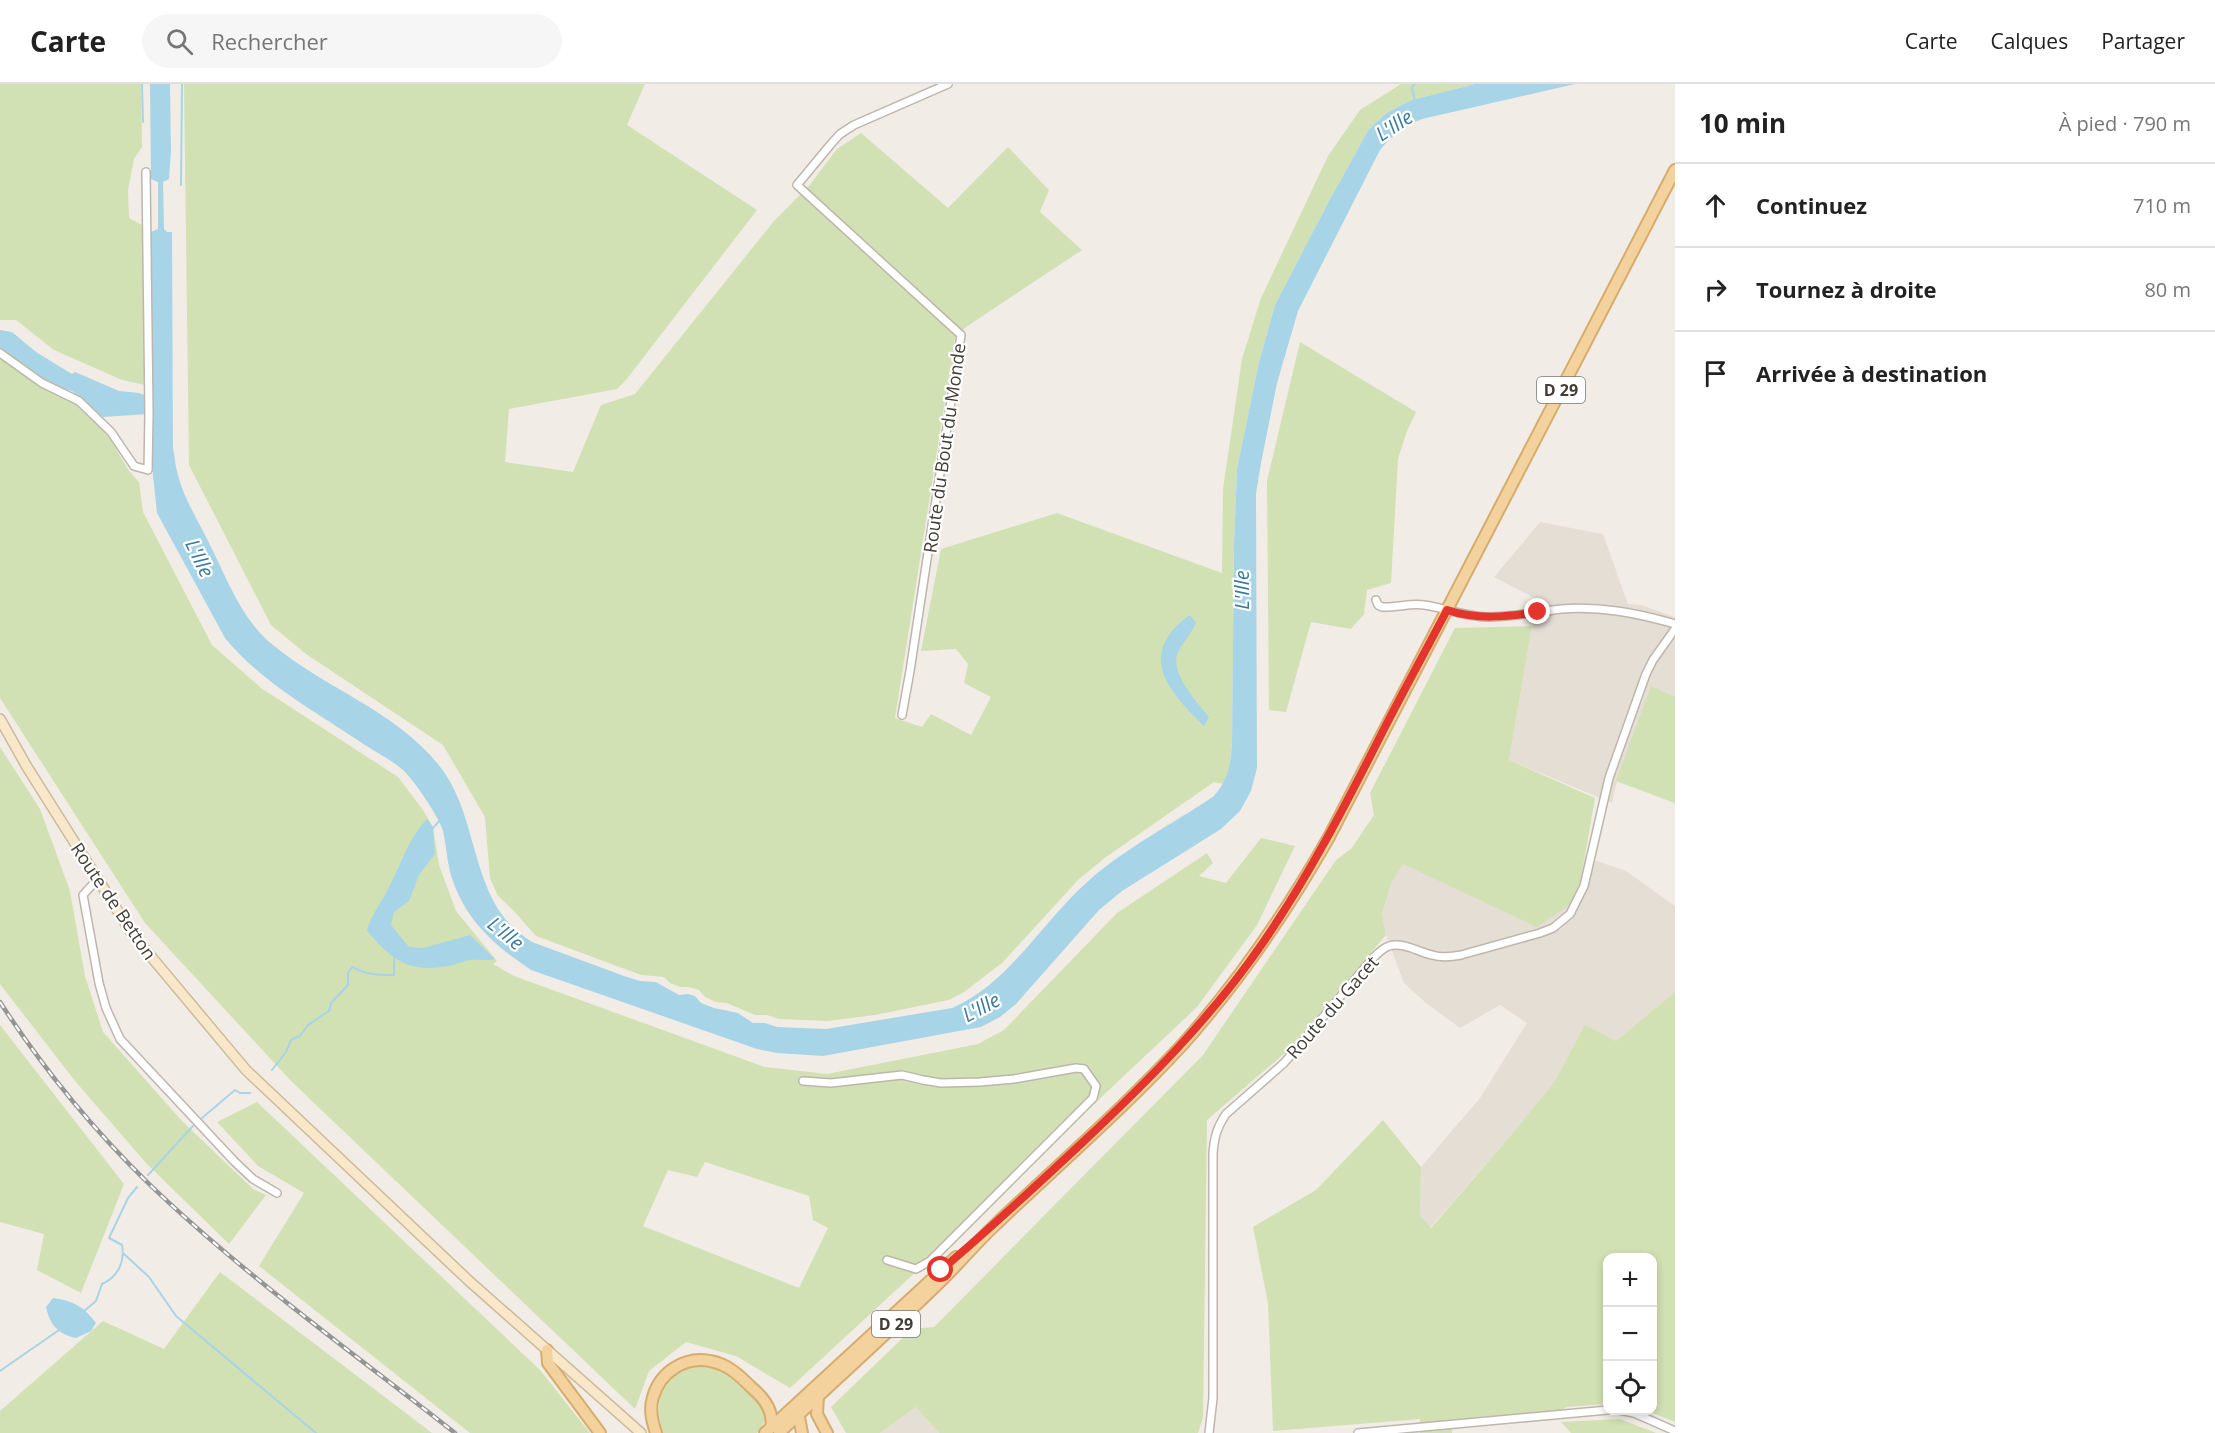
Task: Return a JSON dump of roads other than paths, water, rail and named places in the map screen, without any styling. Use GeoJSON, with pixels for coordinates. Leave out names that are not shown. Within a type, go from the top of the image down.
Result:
{"type":"FeatureCollection","features":[{"type":"Feature","properties":{"kind":"main road","name":"D 29"},"geometry":{"type":"LineString","coordinates":[[772,1431],[945,1277],[991,1228],[1139,1089],[1176,1051],[1225,994],[1261,946],[1329,837],[1675,170]]}},
{"type":"Feature","properties":{"kind":"main road","name":"Route de Betton"},"geometry":{"type":"LineString","coordinates":[[0,719],[27,767],[133,934],[246,1070],[468,1280],[641,1433]]}},
{"type":"Feature","properties":{"kind":"main road"},"geometry":{"type":"LineString","coordinates":[[548,1350],[548,1363],[600,1433]]}},
{"type":"Feature","properties":{"kind":"main road"},"geometry":{"type":"LineString","coordinates":[[656,1433],[652,1405],[658,1386],[670,1371],[680,1364],[701,1360],[722,1364],[757,1392],[770,1410],[772,1431]]}},
{"type":"Feature","properties":{"kind":"main road","name":"D 29"},"geometry":{"type":"LineString","coordinates":[[772,1431],[798,1415],[815,1393]]}},
{"type":"Feature","properties":{"kind":"main road"},"geometry":{"type":"LineString","coordinates":[[815,1393],[817,1414],[827,1433]]}},
{"type":"Feature","properties":{"kind":"main road"},"geometry":{"type":"LineString","coordinates":[[798,1415],[802,1433]]}},
{"type":"Feature","properties":{"kind":"street","name":"Route du Bout du Monde"},"geometry":{"type":"LineString","coordinates":[[902,715],[961,335],[797,185],[840,134],[854,125],[948,84]]}},
{"type":"Feature","properties":{"kind":"street"},"geometry":{"type":"LineString","coordinates":[[0,353],[42,383],[79,400],[111,432],[134,466],[148,470],[146,172]]}},
{"type":"Feature","properties":{"kind":"street"},"geometry":{"type":"LineString","coordinates":[[1376,600],[1382,607],[1423,605],[1469,616],[1486,617],[1564,609],[1598,609],[1642,614],[1675,624]]}},
{"type":"Feature","properties":{"kind":"street","name":"Route du Gacet"},"geometry":{"type":"LineString","coordinates":[[1209,1433],[1213,1398],[1213,1154],[1214,1137],[1219,1125],[1226,1114],[1284,1063],[1373,958],[1388,946],[1399,945],[1431,955],[1455,956],[1540,933],[1553,928],[1570,914],[1584,886],[1609,778],[1646,674],[1675,629]]}},
{"type":"Feature","properties":{"kind":"street"},"geometry":{"type":"LineString","coordinates":[[100,882],[93,884],[83,895],[105,1008],[120,1039],[234,1161],[253,1179],[277,1193]]}},
{"type":"Feature","properties":{"kind":"street"},"geometry":{"type":"LineString","coordinates":[[803,1081],[831,1083],[902,1075],[941,1083],[980,1082],[1014,1079],[1076,1068],[1084,1069],[1096,1086],[1093,1098],[930,1261],[916,1269],[887,1260]]}},
{"type":"Feature","properties":{"kind":"street"},"geometry":{"type":"LineString","coordinates":[[1358,1433],[1603,1410]]}},
{"type":"Feature","properties":{"kind":"street"},"geometry":{"type":"LineString","coordinates":[[1639,1415],[1675,1431]]}},
{"type":"Feature","properties":{"kind":"water","name":"L'Ille"},"geometry":{"type":"Polygon","coordinates":[[[150,84],[170,84],[171,152],[169,179],[163,182],[164,229],[172,232],[173,448],[176,468],[190,506],[234,595],[251,622],[273,645],[294,661],[386,718],[427,751],[444,772],[456,793],[487,886],[497,908],[512,927],[532,942],[624,976],[640,981],[656,982],[679,995],[695,996],[701,1003],[738,1013],[753,1023],[765,1023],[777,1027],[826,1029],[952,1008],[972,997],[1007,969],[1069,900],[1100,871],[1131,848],[1214,796],[1228,771],[1232,743],[1237,469],[1259,362],[1275,305],[1369,129],[1384,115],[1412,100],[1475,84],[1575,84],[1422,119],[1394,135],[1380,150],[1298,311],[1277,383],[1256,494],[1257,768],[1251,791],[1240,811],[1221,829],[1122,891],[1099,910],[1016,1004],[1000,1017],[981,1027],[823,1056],[777,1053],[757,1049],[531,970],[496,943],[476,923],[460,898],[450,871],[441,825],[426,799],[408,775],[394,763],[272,683],[225,638],[157,513],[152,466],[152,411],[148,414],[103,417],[72,391],[51,385],[0,349],[0,330],[12,332],[36,352],[72,374],[75,372],[119,391],[147,396],[153,393],[151,232],[158,229],[158,182],[151,179],[150,84]]]}},
{"type":"Feature","properties":{"kind":"water"},"geometry":{"type":"Polygon","coordinates":[[[1189,615],[1196,622],[1179,650],[1176,658],[1177,667],[1185,686],[1209,717],[1204,726],[1168,685],[1161,661],[1163,648],[1169,635],[1189,615]]]}},
{"type":"Feature","properties":{"kind":"water"},"geometry":{"type":"Polygon","coordinates":[[[427,819],[433,827],[435,854],[419,875],[409,901],[394,912],[391,925],[409,947],[423,948],[470,935],[495,959],[468,960],[434,968],[412,966],[385,950],[367,931],[410,844],[427,819]]]}},
{"type":"Feature","properties":{"kind":"water"},"geometry":{"type":"Polygon","coordinates":[[[53,1298],[66,1300],[87,1313],[96,1323],[91,1331],[76,1338],[56,1328],[46,1307],[53,1298]]]}},
{"type":"Feature","properties":{"kind":"waterway"},"geometry":{"type":"LineString","coordinates":[[142,84],[143,122]]}},
{"type":"Feature","properties":{"kind":"waterway"},"geometry":{"type":"LineString","coordinates":[[181,185],[182,84]]}},
{"type":"Feature","properties":{"kind":"waterway"},"geometry":{"type":"LineString","coordinates":[[1414,84],[1412,88],[1415,101]]}},
{"type":"Feature","properties":{"kind":"waterway"},"geometry":{"type":"LineString","coordinates":[[433,828],[441,819]]}},
{"type":"Feature","properties":{"kind":"waterway"},"geometry":{"type":"LineString","coordinates":[[272,1070],[286,1052],[291,1040],[300,1036],[308,1025],[329,1011],[331,1003],[348,985],[348,973],[352,967],[372,974],[394,975],[394,956]]}},
{"type":"Feature","properties":{"kind":"waterway"},"geometry":{"type":"LineString","coordinates":[[202,1118],[235,1090],[240,1093],[250,1093]]}},
{"type":"Feature","properties":{"kind":"waterway"},"geometry":{"type":"LineString","coordinates":[[148,1175],[193,1126]]}},
{"type":"Feature","properties":{"kind":"waterway"},"geometry":{"type":"LineString","coordinates":[[83,1312],[96,1301],[102,1284],[108,1281],[119,1268],[122,1245],[109,1238],[128,1198],[137,1187]]}},
{"type":"Feature","properties":{"kind":"waterway"},"geometry":{"type":"LineString","coordinates":[[124,1254],[149,1277],[176,1316],[316,1433]]}},
{"type":"Feature","properties":{"kind":"waterway"},"geometry":{"type":"LineString","coordinates":[[0,1371],[59,1330]]}},
{"type":"Feature","properties":{"kind":"railway"},"geometry":{"type":"LineString","coordinates":[[0,1002],[68,1096],[146,1181],[182,1215],[258,1279],[455,1433]]}}]}
